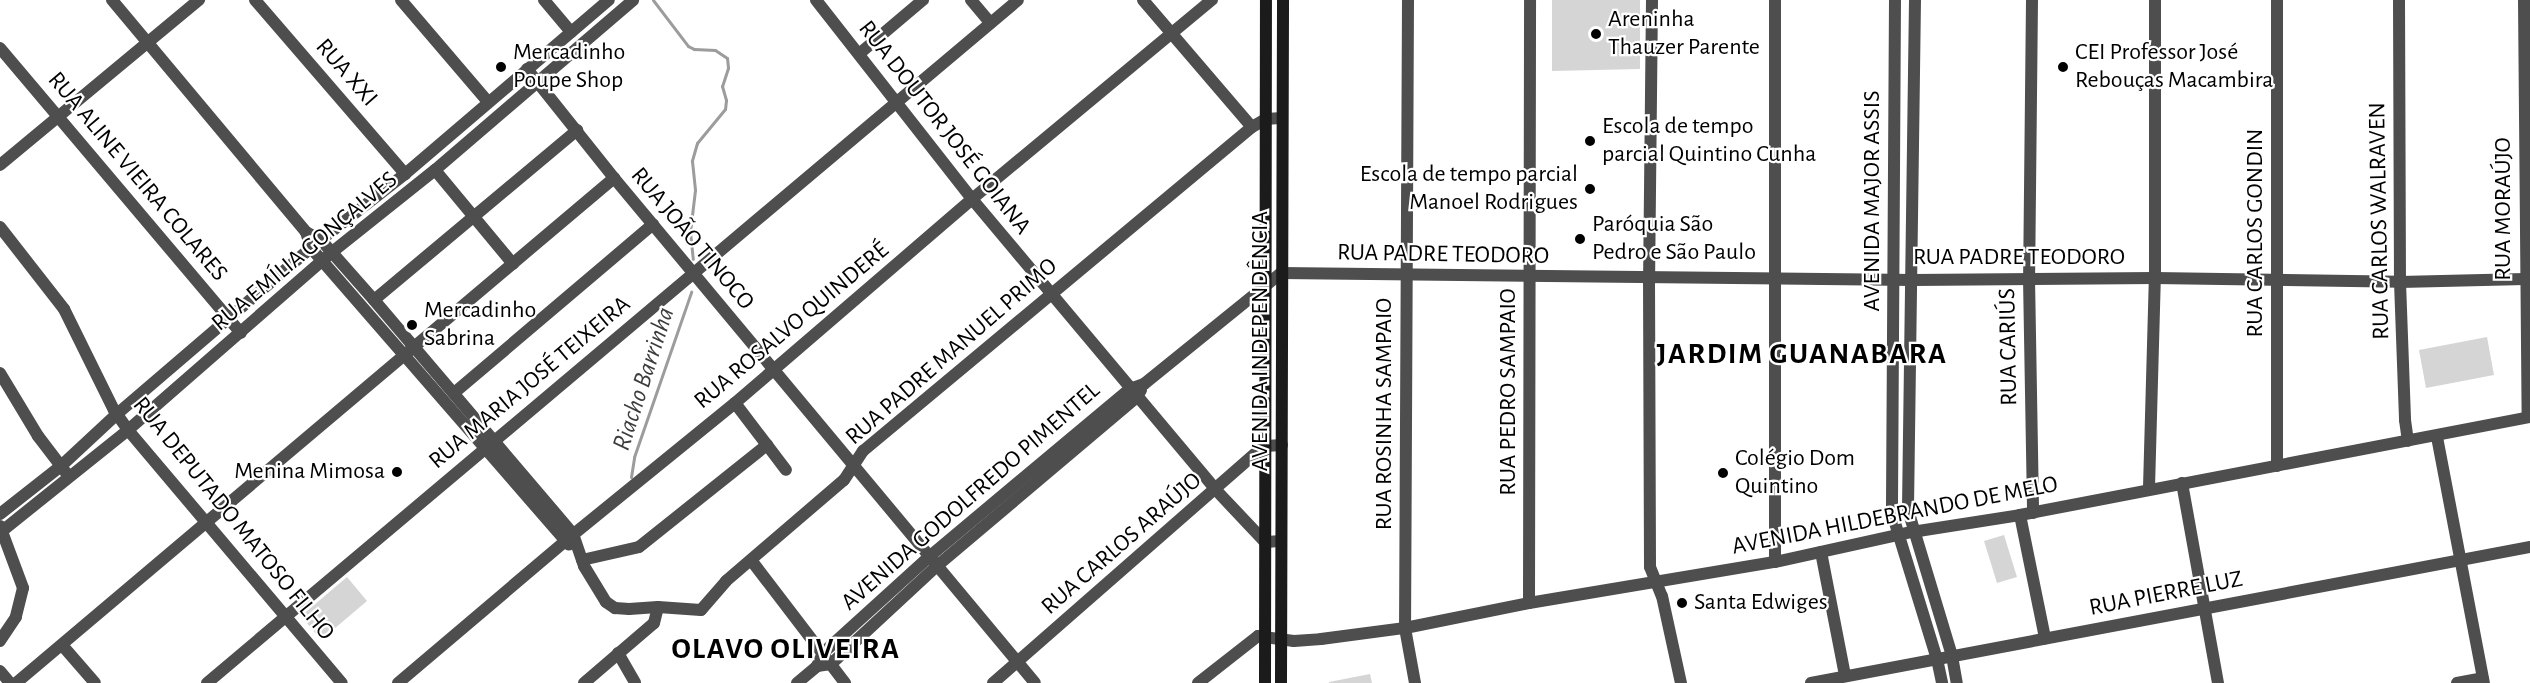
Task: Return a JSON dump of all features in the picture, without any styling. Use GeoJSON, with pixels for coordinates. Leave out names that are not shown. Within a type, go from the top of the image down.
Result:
{"type":"FeatureCollection","features":[{"type":"Feature","properties":{"kind":"main road","name":"AVENIDA INDEPENDÊNCIA"},"geometry":{"type":"LineString","coordinates":[[1264,683],[1266,0]]}},
{"type":"Feature","properties":{"kind":"main road","name":"AVENIDA INDEPENDÊNCIA"},"geometry":{"type":"LineString","coordinates":[[1281,683],[1283,0]]}},
{"type":"Feature","properties":{"kind":"street"},"geometry":{"type":"LineString","coordinates":[[112,0],[316,244],[374,300],[454,393],[489,444]]}},
{"type":"Feature","properties":{"kind":"street"},"geometry":{"type":"LineString","coordinates":[[0,165],[199,0]]}},
{"type":"Feature","properties":{"kind":"street","name":"RUA XXI"},"geometry":{"type":"LineString","coordinates":[[255,0],[405,174]]}},
{"type":"Feature","properties":{"kind":"street"},"geometry":{"type":"LineString","coordinates":[[401,0],[488,102]]}},
{"type":"Feature","properties":{"kind":"street"},"geometry":{"type":"LineString","coordinates":[[544,0],[571,32]]}},
{"type":"Feature","properties":{"kind":"street","name":"RUA EMÍLIA GONÇALVES"},"geometry":{"type":"LineString","coordinates":[[0,514],[61,466],[117,414],[230,320],[316,244],[405,174],[609,0]]}},
{"type":"Feature","properties":{"kind":"street","name":"RUA EMÍLIA GONÇALVES"},"geometry":{"type":"LineString","coordinates":[[1,529],[70,477],[193,375],[327,256],[435,170],[633,0]]}},
{"type":"Feature","properties":{"kind":"street"},"geometry":{"type":"LineString","coordinates":[[859,54],[923,0]]}},
{"type":"Feature","properties":{"kind":"street"},"geometry":{"type":"LineString","coordinates":[[970,0],[990,23]]}},
{"type":"Feature","properties":{"kind":"street","name":"RUA MARIA JOSÉ TEIXEIRA"},"geometry":{"type":"LineString","coordinates":[[207,683],[489,444],[695,275],[1018,0]]}},
{"type":"Feature","properties":{"kind":"street"},"geometry":{"type":"LineString","coordinates":[[1143,0],[1252,127]]}},
{"type":"Feature","properties":{"kind":"street","name":"RUA ROSALVO QUINDERÉ"},"geometry":{"type":"LineString","coordinates":[[398,683],[569,538],[735,404],[972,200],[1212,0]]}},
{"type":"Feature","properties":{"kind":"street","name":"RUA ROSINHA SAMPAIO"},"geometry":{"type":"LineString","coordinates":[[1408,0],[1405,628],[1415,683]]}},
{"type":"Feature","properties":{"kind":"street","name":"RUA PEDRO SAMPAIO"},"geometry":{"type":"LineString","coordinates":[[1529,603],[1530,0]]}},
{"type":"Feature","properties":{"kind":"street"},"geometry":{"type":"LineString","coordinates":[[1652,0],[1648,279],[1650,567],[1662,596],[1681,683]]}},
{"type":"Feature","properties":{"kind":"street"},"geometry":{"type":"LineString","coordinates":[[1775,0],[1775,562]]}},
{"type":"Feature","properties":{"kind":"street","name":"AVENIDA MAJOR ASSIS"},"geometry":{"type":"LineString","coordinates":[[1895,0],[1892,513],[1937,658],[1942,683]]}},
{"type":"Feature","properties":{"kind":"street","name":"AVENIDA MAJOR ASSIS"},"geometry":{"type":"LineString","coordinates":[[1915,0],[1913,280],[1908,510],[1912,532],[1952,656],[1957,683]]}},
{"type":"Feature","properties":{"kind":"street","name":"RUA CARIÚS"},"geometry":{"type":"LineString","coordinates":[[2032,0],[2029,278],[2033,513]]}},
{"type":"Feature","properties":{"kind":"street"},"geometry":{"type":"LineString","coordinates":[[2149,488],[2155,278],[2156,0]]}},
{"type":"Feature","properties":{"kind":"street","name":"RUA CARLOS GONDIN"},"geometry":{"type":"LineString","coordinates":[[2277,0],[2277,466]]}},
{"type":"Feature","properties":{"kind":"street","name":"RUA CARLOS WALRAVEN"},"geometry":{"type":"LineString","coordinates":[[2399,0],[2400,282],[2405,420],[2408,441]]}},
{"type":"Feature","properties":{"kind":"street","name":"RUA MORAÚJO"},"geometry":{"type":"LineString","coordinates":[[2524,0],[2525,279],[2529,417]]}},
{"type":"Feature","properties":{"kind":"street","name":"RUA DOUTOR JOSÉ GOIANA"},"geometry":{"type":"LineString","coordinates":[[822,2],[859,54],[972,200],[1216,489],[1265,542]]}},
{"type":"Feature","properties":{"kind":"street","name":"RUA ALINE VIEIRA COLARES"},"geometry":{"type":"LineString","coordinates":[[0,48],[241,333]]}},
{"type":"Feature","properties":{"kind":"street","name":"RUA JOÃO TINOCO"},"geometry":{"type":"LineString","coordinates":[[527,69],[614,178],[1035,683]]}},
{"type":"Feature","properties":{"kind":"street"},"geometry":{"type":"LineString","coordinates":[[1895,97],[1915,98]]}},
{"type":"Feature","properties":{"kind":"street","name":"RUA PADRE MANUEL PRIMO"},"geometry":{"type":"LineString","coordinates":[[579,555],[599,593],[610,606],[629,609],[658,607],[701,610],[719,588],[844,480],[863,451],[1252,127],[1266,119],[1282,118]]}},
{"type":"Feature","properties":{"kind":"street"},"geometry":{"type":"LineString","coordinates":[[374,300],[577,130]]}},
{"type":"Feature","properties":{"kind":"street"},"geometry":{"type":"LineString","coordinates":[[438,146],[448,158]]}},
{"type":"Feature","properties":{"kind":"street"},"geometry":{"type":"LineString","coordinates":[[435,170],[513,264]]}},
{"type":"Feature","properties":{"kind":"street"},"geometry":{"type":"LineString","coordinates":[[16,683],[614,178]]}},
{"type":"Feature","properties":{"kind":"street"},"geometry":{"type":"LineString","coordinates":[[454,393],[653,224]]}},
{"type":"Feature","properties":{"kind":"street","name":"RUA DEPUTADO MATOSO FILHO"},"geometry":{"type":"LineString","coordinates":[[0,227],[64,309],[117,414],[128,429],[342,683]]}},
{"type":"Feature","properties":{"kind":"street"},"geometry":{"type":"LineString","coordinates":[[327,256],[404,355],[489,444],[569,538],[579,555],[639,547],[767,445]]}},
{"type":"Feature","properties":{"kind":"street"},"geometry":{"type":"LineString","coordinates":[[1134,393],[1281,273]]}},
{"type":"Feature","properties":{"kind":"street","name":"RUA PADRE TEODORO"},"geometry":{"type":"LineString","coordinates":[[1281,273],[1648,279],[2155,278],[2400,282],[2525,279]]}},
{"type":"Feature","properties":{"kind":"street"},"geometry":{"type":"LineString","coordinates":[[181,361],[193,375]]}},
{"type":"Feature","properties":{"kind":"street"},"geometry":{"type":"LineString","coordinates":[[0,373],[70,477]]}},
{"type":"Feature","properties":{"kind":"street","name":"AVENIDA GODOLFREDO PIMENTEL"},"geometry":{"type":"LineString","coordinates":[[797,683],[937,566],[1134,393]]}},
{"type":"Feature","properties":{"kind":"street"},"geometry":{"type":"LineString","coordinates":[[735,404],[786,470]]}},
{"type":"Feature","properties":{"kind":"street","name":"AVENIDA HILDEBRANDO DE MELO"},"geometry":{"type":"LineString","coordinates":[[1265,636],[1282,639],[1321,639],[1405,628],[1529,603],[1775,562],[1912,532],[2033,513],[2149,488],[2437,437],[2529,417]]}},
{"type":"Feature","properties":{"kind":"street"},"geometry":{"type":"LineString","coordinates":[[2437,437],[2484,680],[2457,683]]}},
{"type":"Feature","properties":{"kind":"street"},"geometry":{"type":"LineString","coordinates":[[1264,446],[1282,445]]}},
{"type":"Feature","properties":{"kind":"street","name":"RUA CARLOS ARAÚJO"},"geometry":{"type":"LineString","coordinates":[[993,683],[1264,446]]}},
{"type":"Feature","properties":{"kind":"street","name":"AVENIDA GODOLFREDO PIMENTEL"},"geometry":{"type":"LineString","coordinates":[[824,660],[930,556],[1038,475]]}},
{"type":"Feature","properties":{"kind":"street"},"geometry":{"type":"LineString","coordinates":[[2182,483],[2218,683]]}},
{"type":"Feature","properties":{"kind":"street"},"geometry":{"type":"LineString","coordinates":[[2020,515],[2045,638]]}},
{"type":"Feature","properties":{"kind":"street"},"geometry":{"type":"LineString","coordinates":[[0,641],[16,617],[23,588],[1,529]]}},
{"type":"Feature","properties":{"kind":"street"},"geometry":{"type":"LineString","coordinates":[[1265,542],[1281,541]]}},
{"type":"Feature","properties":{"kind":"street","name":"RUA PIERRE LUZ"},"geometry":{"type":"LineString","coordinates":[[1811,683],[2530,547]]}},
{"type":"Feature","properties":{"kind":"street"},"geometry":{"type":"LineString","coordinates":[[1821,552],[1845,676]]}},
{"type":"Feature","properties":{"kind":"street"},"geometry":{"type":"LineString","coordinates":[[751,560],[824,660],[845,683]]}},
{"type":"Feature","properties":{"kind":"street"},"geometry":{"type":"LineString","coordinates":[[584,683],[654,623],[658,607]]}},
{"type":"Feature","properties":{"kind":"street"},"geometry":{"type":"LineString","coordinates":[[1198,683],[1254,637],[1265,636]]}},
{"type":"Feature","properties":{"kind":"street"},"geometry":{"type":"LineString","coordinates":[[62,645],[95,683]]}},
{"type":"Feature","properties":{"kind":"street"},"geometry":{"type":"LineString","coordinates":[[618,653],[635,683]]}},
{"type":"Feature","properties":{"kind":"street"},"geometry":{"type":"LineString","coordinates":[[0,671],[10,683]]}},
{"type":"Feature","properties":{"kind":"shaded area","name":"Areninha Thauzer Parente"},"geometry":{"type":"Polygon","coordinates":[[[1552,0],[1640,0],[1640,69],[1552,71],[1552,0]]]}},
{"type":"Feature","properties":{"kind":"shaded area"},"geometry":{"type":"Polygon","coordinates":[[[2487,337],[2494,375],[2426,388],[2419,350],[2487,337]]]}},
{"type":"Feature","properties":{"kind":"shaded area"},"geometry":{"type":"Polygon","coordinates":[[[2004,535],[2017,577],[1997,583],[1984,541],[2004,535]]]}},
{"type":"Feature","properties":{"kind":"shaded area"},"geometry":{"type":"Polygon","coordinates":[[[347,577],[367,601],[321,640],[301,616],[347,577]]]}},
{"type":"Feature","properties":{"kind":"shaded area"},"geometry":{"type":"Polygon","coordinates":[[[1370,674],[1372,683],[1329,683],[1329,682],[1370,674]]]}},
{"type":"Feature","properties":{"kind":"waterway","name":"Riacho Barrinha"},"geometry":{"type":"LineString","coordinates":[[653,0],[688,46],[694,49],[715,50],[727,58],[728,68],[722,86],[726,100],[725,109],[697,143],[692,161],[695,190],[690,232],[693,259]]}},
{"type":"Feature","properties":{"kind":"waterway","name":"Riacho Barrinha"},"geometry":{"type":"LineString","coordinates":[[631,477],[634,457],[691,292]]}},
{"type":"Feature","properties":{"kind":"place","name":"Areninha Thauzer Parente"},"geometry":{"type":"Point","coordinates":[1596,34]}},
{"type":"Feature","properties":{"kind":"place","name":"Mercadinho Poupe Shop"},"geometry":{"type":"Point","coordinates":[501,67]}},
{"type":"Feature","properties":{"kind":"place","name":"CEI Professor José Rebouças Macambira"},"geometry":{"type":"Point","coordinates":[2063,67]}},
{"type":"Feature","properties":{"kind":"place","name":"Escola de tempo parcial Quintino Cunha"},"geometry":{"type":"Point","coordinates":[1590,141]}},
{"type":"Feature","properties":{"kind":"place","name":"Escola de tempo parcial Manoel Rodrigues"},"geometry":{"type":"Point","coordinates":[1590,189]}},
{"type":"Feature","properties":{"kind":"place","name":"Paróquia São Pedro e São Paulo"},"geometry":{"type":"Point","coordinates":[1580,239]}},
{"type":"Feature","properties":{"kind":"place","name":"Mercadinho Sabrina"},"geometry":{"type":"Point","coordinates":[412,325]}},
{"type":"Feature","properties":{"kind":"place","name":"Menina Mimosa"},"geometry":{"type":"Point","coordinates":[397,472]}},
{"type":"Feature","properties":{"kind":"place","name":"Colégio Dom Quintino"},"geometry":{"type":"Point","coordinates":[1723,473]}},
{"type":"Feature","properties":{"kind":"place","name":"Santa Edwiges"},"geometry":{"type":"Point","coordinates":[1682,603]}},
{"type":"Feature","properties":{"kind":"district","name":"JARDIM GUANABARA"},"geometry":{"type":"Point","coordinates":[1802,354]}},
{"type":"Feature","properties":{"kind":"district","name":"OLAVO OLIVEIRA"},"geometry":{"type":"Point","coordinates":[786,649]}}]}
